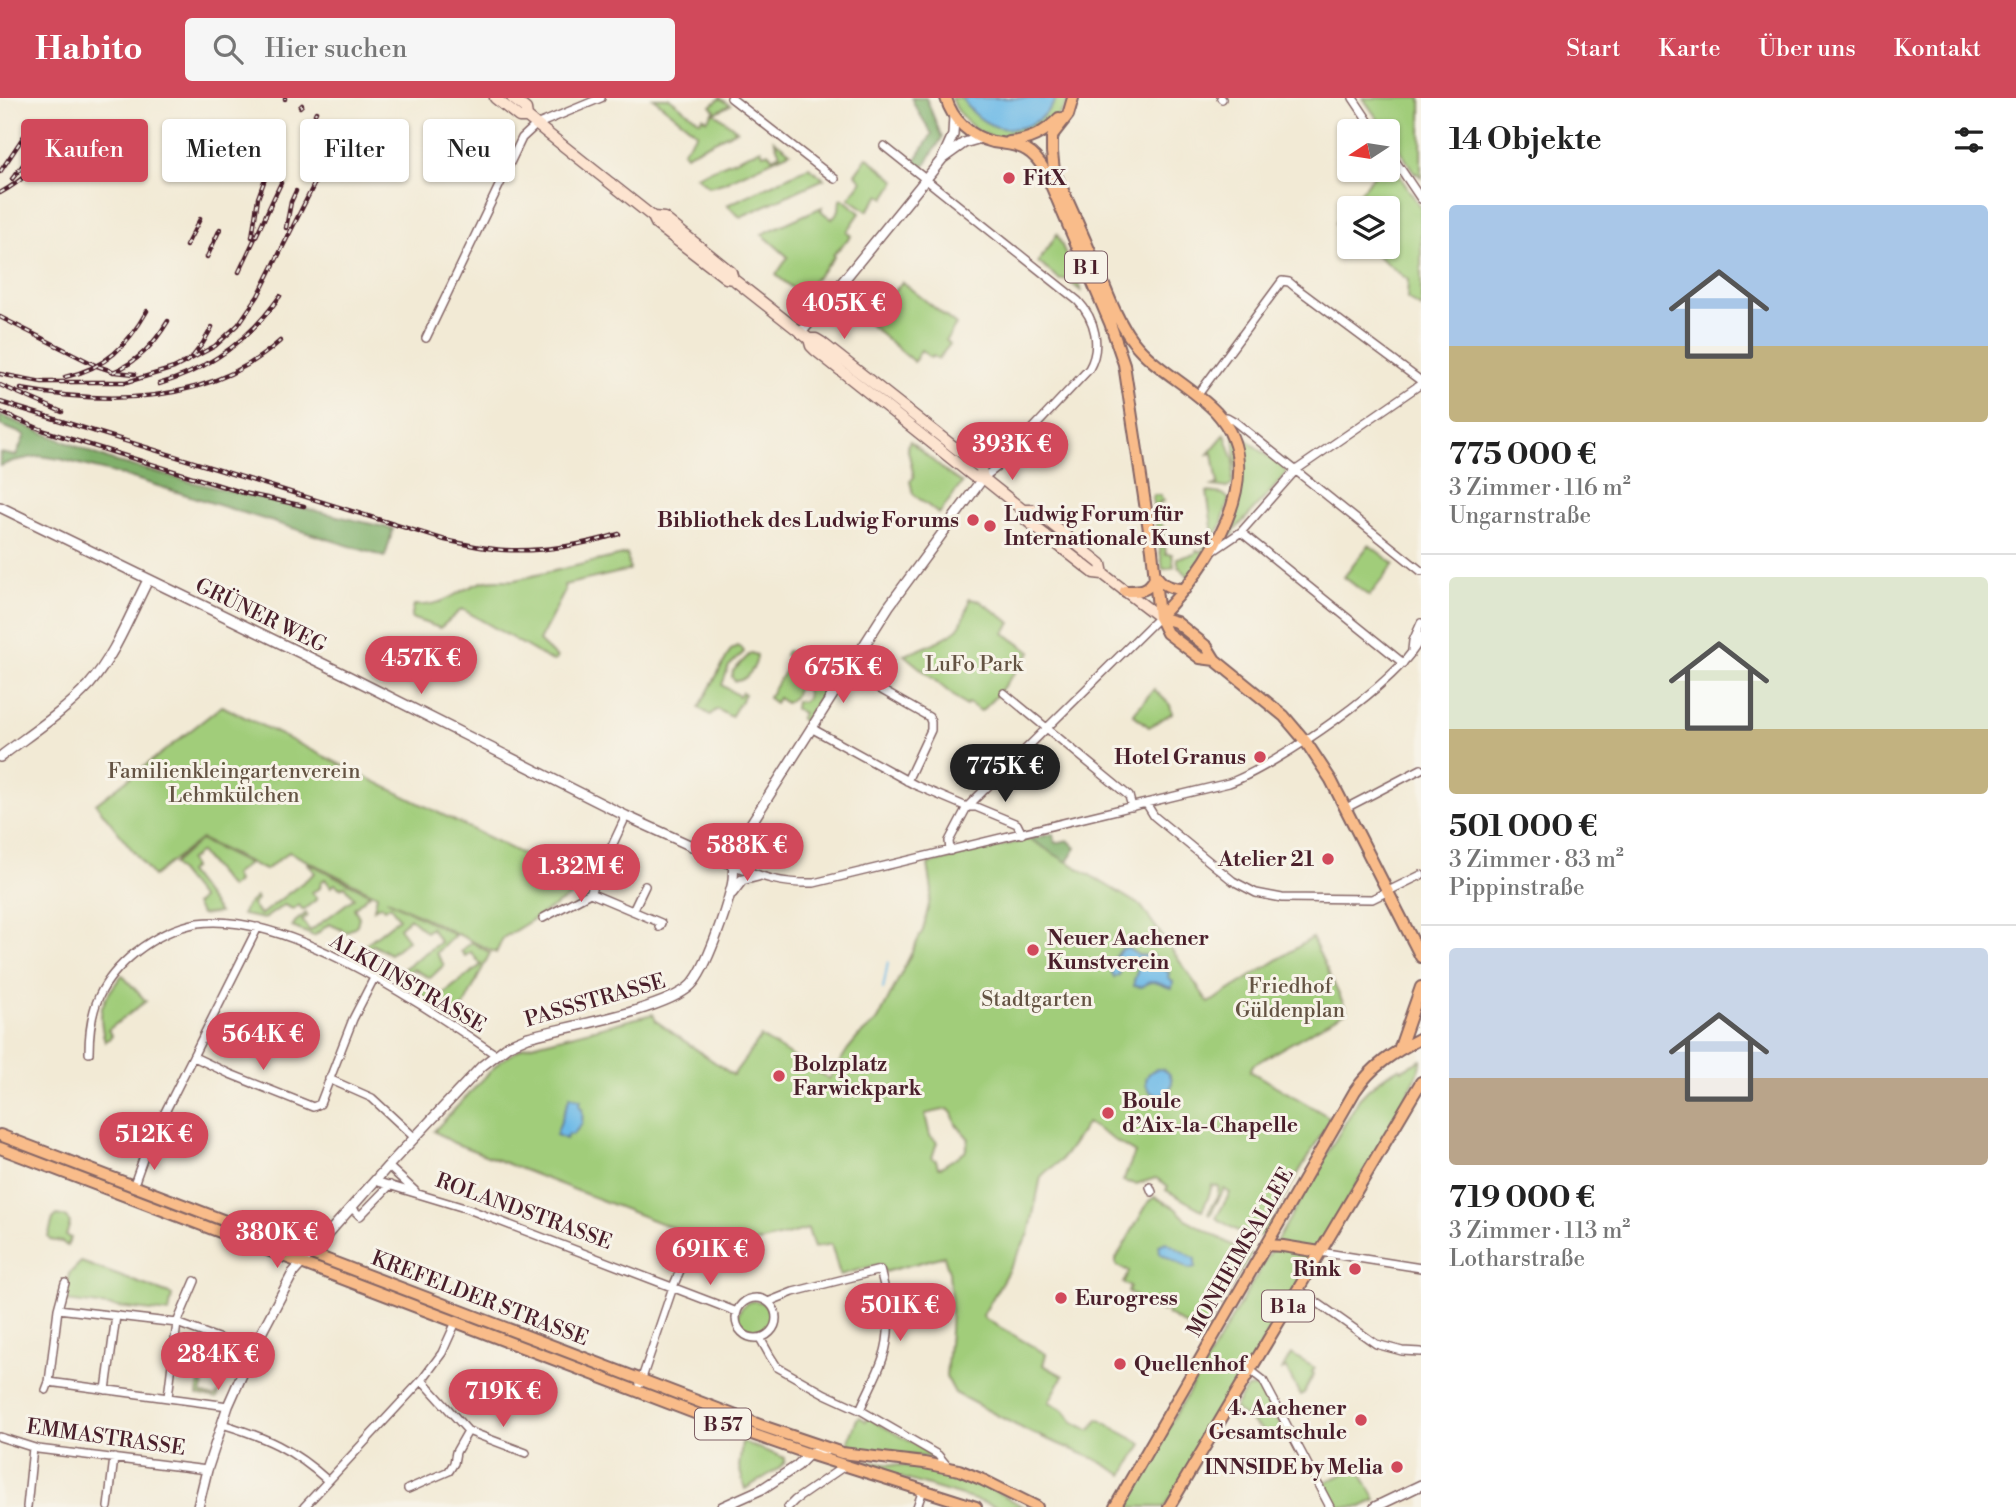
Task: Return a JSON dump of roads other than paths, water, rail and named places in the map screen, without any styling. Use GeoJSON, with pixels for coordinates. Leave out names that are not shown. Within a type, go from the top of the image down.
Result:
{"type":"FeatureCollection","features":[{"type":"Feature","properties":{"kind":"main road"},"geometry":{"type":"LineString","coordinates":[[495,98],[519,117],[527,117]]}},
{"type":"Feature","properties":{"kind":"main road"},"geometry":{"type":"LineString","coordinates":[[512,98],[526,109],[527,117],[536,125],[653,217],[664,218],[731,272],[733,279],[805,336],[811,346],[970,474],[983,478],[1023,510],[1026,520],[1094,573],[1103,574],[1159,617],[1176,622],[1207,647],[1216,660],[1284,716],[1325,770],[1421,957]]}},
{"type":"Feature","properties":{"kind":"main road","name":"B 1"},"geometry":{"type":"LineString","coordinates":[[946,98],[954,115],[968,130],[981,138],[1024,148],[1039,161],[1110,323],[1129,384],[1159,617]]}},
{"type":"Feature","properties":{"kind":"main road","name":"B 1"},"geometry":{"type":"LineString","coordinates":[[1073,98],[1068,115],[1052,138],[1054,171],[1121,322],[1144,354],[1198,396],[1220,417],[1236,458],[1235,493],[1227,520],[1212,551],[1185,589],[1159,617]]}},
{"type":"Feature","properties":{"kind":"main road"},"geometry":{"type":"LineString","coordinates":[[999,143],[1019,141],[1037,135],[1068,110]]}},
{"type":"Feature","properties":{"kind":"main road"},"geometry":{"type":"LineString","coordinates":[[1124,365],[1144,354]]}},
{"type":"Feature","properties":{"kind":"main road"},"geometry":{"type":"LineString","coordinates":[[1125,591],[1143,591],[1152,585],[1155,575]]}},
{"type":"Feature","properties":{"kind":"main road"},"geometry":{"type":"LineString","coordinates":[[1155,575],[1168,587],[1185,589]]}},
{"type":"Feature","properties":{"kind":"main road"},"geometry":{"type":"LineString","coordinates":[[1399,1050],[1421,987]]}},
{"type":"Feature","properties":{"kind":"main road","name":"MONHEIMSALLEE"},"geometry":{"type":"LineString","coordinates":[[1115,1507],[1354,1091],[1375,1067],[1421,1038]]}},
{"type":"Feature","properties":{"kind":"main road","name":"B 1a"},"geometry":{"type":"LineString","coordinates":[[1168,1507],[1421,1082]]}},
{"type":"Feature","properties":{"kind":"main road","name":"KREFELDER STRASSE"},"geometry":{"type":"LineString","coordinates":[[0,1135],[308,1254],[809,1454],[976,1507]]}},
{"type":"Feature","properties":{"kind":"main road","name":"KREFELDER STRASSE"},"geometry":{"type":"LineString","coordinates":[[0,1148],[456,1322],[640,1386],[830,1449],[859,1456],[948,1468]]}},
{"type":"Feature","properties":{"kind":"main road"},"geometry":{"type":"LineString","coordinates":[[1266,1245],[1320,1252]]}},
{"type":"Feature","properties":{"kind":"main road","name":"B 57"},"geometry":{"type":"LineString","coordinates":[[948,1468],[984,1480],[1037,1507]]}},
{"type":"Feature","properties":{"kind":"street"},"geometry":{"type":"LineString","coordinates":[[426,338],[522,138],[536,125],[601,98]]}},
{"type":"Feature","properties":{"kind":"street"},"geometry":{"type":"LineString","coordinates":[[730,98],[835,179]]}},
{"type":"Feature","properties":{"kind":"street"},"geometry":{"type":"LineString","coordinates":[[1353,98],[1367,119]]}},
{"type":"Feature","properties":{"kind":"street"},"geometry":{"type":"LineString","coordinates":[[805,336],[943,158],[953,135],[954,115]]}},
{"type":"Feature","properties":{"kind":"street"},"geometry":{"type":"LineString","coordinates":[[943,158],[964,143],[981,138]]}},
{"type":"Feature","properties":{"kind":"street"},"geometry":{"type":"LineString","coordinates":[[884,146],[1084,307],[1094,327],[1096,347],[1092,364],[1082,379],[996,468],[983,478]]}},
{"type":"Feature","properties":{"kind":"street"},"geometry":{"type":"LineString","coordinates":[[1400,168],[1421,200]]}},
{"type":"Feature","properties":{"kind":"street"},"geometry":{"type":"LineString","coordinates":[[1198,396],[1282,281],[1289,282],[1421,383],[1296,470],[1241,532],[1212,551]]}},
{"type":"Feature","properties":{"kind":"street"},"geometry":{"type":"LineString","coordinates":[[1220,417],[1234,421],[1421,571]]}},
{"type":"Feature","properties":{"kind":"street","name":"PASSSTRASSE"},"geometry":{"type":"LineString","coordinates":[[198,1507],[206,1470],[228,1406],[288,1281],[300,1263],[388,1166],[495,1054],[528,1037],[644,1008],[681,993],[690,986],[704,967],[732,885],[735,849],[889,606],[983,478]]}},
{"type":"Feature","properties":{"kind":"street","name":"GRÜNER WEG"},"geometry":{"type":"LineString","coordinates":[[0,508],[348,676],[626,816],[733,865]]}},
{"type":"Feature","properties":{"kind":"street"},"geometry":{"type":"LineString","coordinates":[[1241,532],[1403,663]]}},
{"type":"Feature","properties":{"kind":"street"},"geometry":{"type":"LineString","coordinates":[[0,757],[68,706],[90,683],[110,656],[148,580]]}},
{"type":"Feature","properties":{"kind":"street"},"geometry":{"type":"LineString","coordinates":[[950,851],[949,841],[967,807],[1159,617]]}},
{"type":"Feature","properties":{"kind":"street"},"geometry":{"type":"LineString","coordinates":[[1412,650],[1421,624]]}},
{"type":"Feature","properties":{"kind":"street"},"geometry":{"type":"LineString","coordinates":[[733,865],[772,881],[814,883],[1237,780],[1306,742],[1393,674],[1419,643],[1421,636]]}},
{"type":"Feature","properties":{"kind":"street"},"geometry":{"type":"LineString","coordinates":[[848,671],[926,715],[932,722],[931,730],[907,781]]}},
{"type":"Feature","properties":{"kind":"street"},"geometry":{"type":"LineString","coordinates":[[1004,692],[1129,796],[1132,807]]}},
{"type":"Feature","properties":{"kind":"street"},"geometry":{"type":"LineString","coordinates":[[811,728],[907,781],[967,807],[976,807],[1017,824],[1022,834]]}},
{"type":"Feature","properties":{"kind":"street"},"geometry":{"type":"LineString","coordinates":[[1346,808],[1421,769]]}},
{"type":"Feature","properties":{"kind":"street"},"geometry":{"type":"LineString","coordinates":[[1146,803],[1154,817],[1233,881],[1256,893],[1286,899],[1372,899],[1421,875]]}},
{"type":"Feature","properties":{"kind":"street"},"geometry":{"type":"LineString","coordinates":[[543,918],[590,893],[626,816]]}},
{"type":"Feature","properties":{"kind":"street"},"geometry":{"type":"LineString","coordinates":[[728,897],[742,880],[758,876]]}},
{"type":"Feature","properties":{"kind":"street"},"geometry":{"type":"LineString","coordinates":[[633,911],[645,886]]}},
{"type":"Feature","properties":{"kind":"street"},"geometry":{"type":"LineString","coordinates":[[590,893],[660,923],[659,927]]}},
{"type":"Feature","properties":{"kind":"street","name":"ALKUINSTRASSE"},"geometry":{"type":"LineString","coordinates":[[89,1053],[93,1008],[100,993],[119,968],[143,947],[178,928],[198,923],[222,922],[280,934],[310,946],[422,1006],[495,1054]]}},
{"type":"Feature","properties":{"kind":"street"},"geometry":{"type":"LineString","coordinates":[[134,1187],[147,1148],[258,928]]}},
{"type":"Feature","properties":{"kind":"street"},"geometry":{"type":"LineString","coordinates":[[194,1057],[313,1107],[320,1104],[353,1019],[374,978]]}},
{"type":"Feature","properties":{"kind":"street"},"geometry":{"type":"LineString","coordinates":[[329,1079],[372,1098],[415,1138]]}},
{"type":"Feature","properties":{"kind":"street","name":"ROLANDSTRASSE"},"geometry":{"type":"LineString","coordinates":[[388,1166],[415,1192]]}},
{"type":"Feature","properties":{"kind":"street","name":"ROLANDSTRASSE"},"geometry":{"type":"LineString","coordinates":[[375,1181],[468,1209],[737,1312]]}},
{"type":"Feature","properties":{"kind":"street"},"geometry":{"type":"LineString","coordinates":[[351,1207],[360,1216],[390,1185]]}},
{"type":"Feature","properties":{"kind":"street"},"geometry":{"type":"LineString","coordinates":[[640,1386],[673,1287],[695,1236]]}},
{"type":"Feature","properties":{"kind":"street"},"geometry":{"type":"LineString","coordinates":[[1320,1252],[1421,1268]]}},
{"type":"Feature","properties":{"kind":"street"},"geometry":{"type":"LineString","coordinates":[[768,1302],[793,1292],[880,1270],[887,1297],[888,1326],[884,1357],[860,1410]]}},
{"type":"Feature","properties":{"kind":"street"},"geometry":{"type":"LineString","coordinates":[[168,1397],[177,1323],[195,1281]]}},
{"type":"Feature","properties":{"kind":"street"},"geometry":{"type":"LineString","coordinates":[[65,1283],[58,1309],[48,1386],[106,1390],[228,1406]]}},
{"type":"Feature","properties":{"kind":"street"},"geometry":{"type":"LineString","coordinates":[[1298,1289],[1376,1344],[1402,1351],[1421,1352]]}},
{"type":"Feature","properties":{"kind":"street"},"geometry":{"type":"LineString","coordinates":[[758,1298],[768,1302],[776,1319],[771,1331],[760,1338],[743,1334],[737,1324],[737,1312],[743,1303],[758,1298]]}},
{"type":"Feature","properties":{"kind":"street"},"geometry":{"type":"LineString","coordinates":[[58,1309],[177,1323],[253,1351]]}},
{"type":"Feature","properties":{"kind":"street"},"geometry":{"type":"LineString","coordinates":[[106,1390],[116,1316]]}},
{"type":"Feature","properties":{"kind":"street"},"geometry":{"type":"LineString","coordinates":[[304,1507],[422,1380],[442,1353],[456,1322]]}},
{"type":"Feature","properties":{"kind":"street"},"geometry":{"type":"LineString","coordinates":[[760,1338],[777,1367],[938,1455],[948,1468]]}},
{"type":"Feature","properties":{"kind":"street"},"geometry":{"type":"LineString","coordinates":[[1250,1370],[1263,1380],[1330,1507]]}},
{"type":"Feature","properties":{"kind":"street"},"geometry":{"type":"LineString","coordinates":[[422,1380],[468,1431],[526,1453]]}},
{"type":"Feature","properties":{"kind":"street"},"geometry":{"type":"LineString","coordinates":[[222,1424],[274,1442],[327,1480]]}},
{"type":"Feature","properties":{"kind":"street"},"geometry":{"type":"LineString","coordinates":[[408,1489],[449,1471],[468,1431]]}},
{"type":"Feature","properties":{"kind":"street","name":"EMMASTRASSE"},"geometry":{"type":"LineString","coordinates":[[0,1437],[33,1448],[206,1470]]}},
{"type":"Feature","properties":{"kind":"street"},"geometry":{"type":"LineString","coordinates":[[27,1507],[33,1448]]}},
{"type":"Feature","properties":{"kind":"street","name":"KREFELDER STRASSE"},"geometry":{"type":"LineString","coordinates":[[809,1454],[830,1449]]}},
{"type":"Feature","properties":{"kind":"street"},"geometry":{"type":"LineString","coordinates":[[722,1507],[762,1489],[797,1466],[809,1454]]}},
{"type":"Feature","properties":{"kind":"street"},"geometry":{"type":"LineString","coordinates":[[108,1507],[114,1458]]}},
{"type":"Feature","properties":{"kind":"street"},"geometry":{"type":"LineString","coordinates":[[788,1507],[846,1465]]}},
{"type":"Feature","properties":{"kind":"street"},"geometry":{"type":"LineString","coordinates":[[1375,1507],[1421,1485]]}},
{"type":"Feature","properties":{"kind":"street"},"geometry":{"type":"LineString","coordinates":[[917,1507],[923,1490]]}},
{"type":"Feature","properties":{"kind":"water"},"geometry":{"type":"Polygon","coordinates":[[[962,98],[1057,98],[1036,121],[1010,129],[984,121],[962,98]]]}},
{"type":"Feature","properties":{"kind":"water"},"geometry":{"type":"Polygon","coordinates":[[[1127,948],[1138,955],[1153,956],[1156,966],[1169,972],[1172,988],[1153,982],[1142,987],[1134,986],[1138,963],[1133,960],[1125,959],[1119,975],[1114,977],[1111,970],[1113,962],[1122,949],[1127,948]]]}},
{"type":"Feature","properties":{"kind":"water"},"geometry":{"type":"Polygon","coordinates":[[[1159,1069],[1168,1073],[1172,1082],[1168,1091],[1159,1095],[1150,1091],[1146,1082],[1150,1073],[1159,1069]]]}},
{"type":"Feature","properties":{"kind":"water"},"geometry":{"type":"Polygon","coordinates":[[[570,1096],[581,1100],[579,1106],[582,1108],[582,1123],[572,1135],[568,1134],[566,1139],[556,1135],[570,1096]]]}},
{"type":"Feature","properties":{"kind":"water"},"geometry":{"type":"Polygon","coordinates":[[[1166,1242],[1195,1259],[1195,1267],[1189,1269],[1160,1253],[1159,1245],[1166,1242]]]}},
{"type":"Feature","properties":{"kind":"waterway"},"geometry":{"type":"LineString","coordinates":[[883,989],[888,962]]}},
{"type":"Feature","properties":{"kind":"railway"},"geometry":{"type":"LineString","coordinates":[[0,172],[21,140]]}},
{"type":"Feature","properties":{"kind":"railway"},"geometry":{"type":"LineString","coordinates":[[12,179],[21,168]]}},
{"type":"Feature","properties":{"kind":"railway"},"geometry":{"type":"LineString","coordinates":[[0,193],[21,179]]}},
{"type":"Feature","properties":{"kind":"railway"},"geometry":{"type":"LineString","coordinates":[[252,237],[258,198],[264,182]]}},
{"type":"Feature","properties":{"kind":"railway"},"geometry":{"type":"LineString","coordinates":[[0,374],[42,382],[127,382],[174,368],[215,346],[238,325],[258,296],[315,182]]}},
{"type":"Feature","properties":{"kind":"railway"},"geometry":{"type":"LineString","coordinates":[[239,272],[281,183]]}},
{"type":"Feature","properties":{"kind":"railway"},"geometry":{"type":"LineString","coordinates":[[286,228],[296,191]]}},
{"type":"Feature","properties":{"kind":"railway"},"geometry":{"type":"LineString","coordinates":[[186,246],[200,219]]}},
{"type":"Feature","properties":{"kind":"railway"},"geometry":{"type":"LineString","coordinates":[[207,257],[220,229]]}},
{"type":"Feature","properties":{"kind":"railway"},"geometry":{"type":"LineString","coordinates":[[159,384],[212,361],[256,326],[280,296]]}},
{"type":"Feature","properties":{"kind":"railway"},"geometry":{"type":"LineString","coordinates":[[65,377],[92,368],[114,354],[132,335],[147,311]]}},
{"type":"Feature","properties":{"kind":"railway"},"geometry":{"type":"LineString","coordinates":[[0,317],[97,366],[115,372],[135,374]]}},
{"type":"Feature","properties":{"kind":"railway"},"geometry":{"type":"LineString","coordinates":[[113,372],[145,351],[168,321]]}},
{"type":"Feature","properties":{"kind":"railway"},"geometry":{"type":"LineString","coordinates":[[193,356],[212,327]]}},
{"type":"Feature","properties":{"kind":"railway"},"geometry":{"type":"LineString","coordinates":[[21,389],[89,397],[158,395],[223,377],[252,362],[280,341]]}},
{"type":"Feature","properties":{"kind":"railway"},"geometry":{"type":"LineString","coordinates":[[0,385],[62,412]]}},
{"type":"Feature","properties":{"kind":"railway"},"geometry":{"type":"LineString","coordinates":[[0,402],[445,540],[498,549],[534,550],[619,534]]}},
{"type":"Feature","properties":{"kind":"railway"},"geometry":{"type":"LineString","coordinates":[[0,412],[45,431],[244,493],[304,506]]}},
{"type":"Feature","properties":{"kind":"place","name":"FitX"},"geometry":{"type":"Point","coordinates":[1009,178]}},
{"type":"Feature","properties":{"kind":"place","name":"Bibliothek des Ludwig Forums"},"geometry":{"type":"Point","coordinates":[973,520]}},
{"type":"Feature","properties":{"kind":"place","name":"Ludwig Forum für Internationale Kunst"},"geometry":{"type":"Point","coordinates":[990,526]}},
{"type":"Feature","properties":{"kind":"place","name":"Hotel Granus"},"geometry":{"type":"Point","coordinates":[1260,757]}},
{"type":"Feature","properties":{"kind":"place","name":"Atelier 21"},"geometry":{"type":"Point","coordinates":[1328,859]}},
{"type":"Feature","properties":{"kind":"place","name":"Neuer Aachener Kunstverein"},"geometry":{"type":"Point","coordinates":[1033,950]}},
{"type":"Feature","properties":{"kind":"place","name":"Bolzplatz Farwickpark"},"geometry":{"type":"Point","coordinates":[779,1076]}},
{"type":"Feature","properties":{"kind":"place","name":"Boule d’Aix-la-Chapelle"},"geometry":{"type":"Point","coordinates":[1108,1113]}},
{"type":"Feature","properties":{"kind":"place","name":"Rink"},"geometry":{"type":"Point","coordinates":[1355,1269]}},
{"type":"Feature","properties":{"kind":"place","name":"Eurogress"},"geometry":{"type":"Point","coordinates":[1061,1298]}},
{"type":"Feature","properties":{"kind":"place","name":"Quellenhof"},"geometry":{"type":"Point","coordinates":[1120,1364]}},
{"type":"Feature","properties":{"kind":"place","name":"4. Aachener Gesamtschule"},"geometry":{"type":"Point","coordinates":[1361,1420]}},
{"type":"Feature","properties":{"kind":"place","name":"INNSIDE by Melia"},"geometry":{"type":"Point","coordinates":[1397,1467]}},
{"type":"Feature","properties":{"kind":"park label","name":"LuFo Park"},"geometry":{"type":"Point","coordinates":[974,664]}},
{"type":"Feature","properties":{"kind":"park label","name":"Familienkleingartenverein Lehmkülchen"},"geometry":{"type":"Point","coordinates":[234,783]}},
{"type":"Feature","properties":{"kind":"park label","name":"Friedhof Güldenplan"},"geometry":{"type":"Point","coordinates":[1290,998]}},
{"type":"Feature","properties":{"kind":"park label","name":"Stadtgarten"},"geometry":{"type":"Point","coordinates":[1037,999]}}]}
